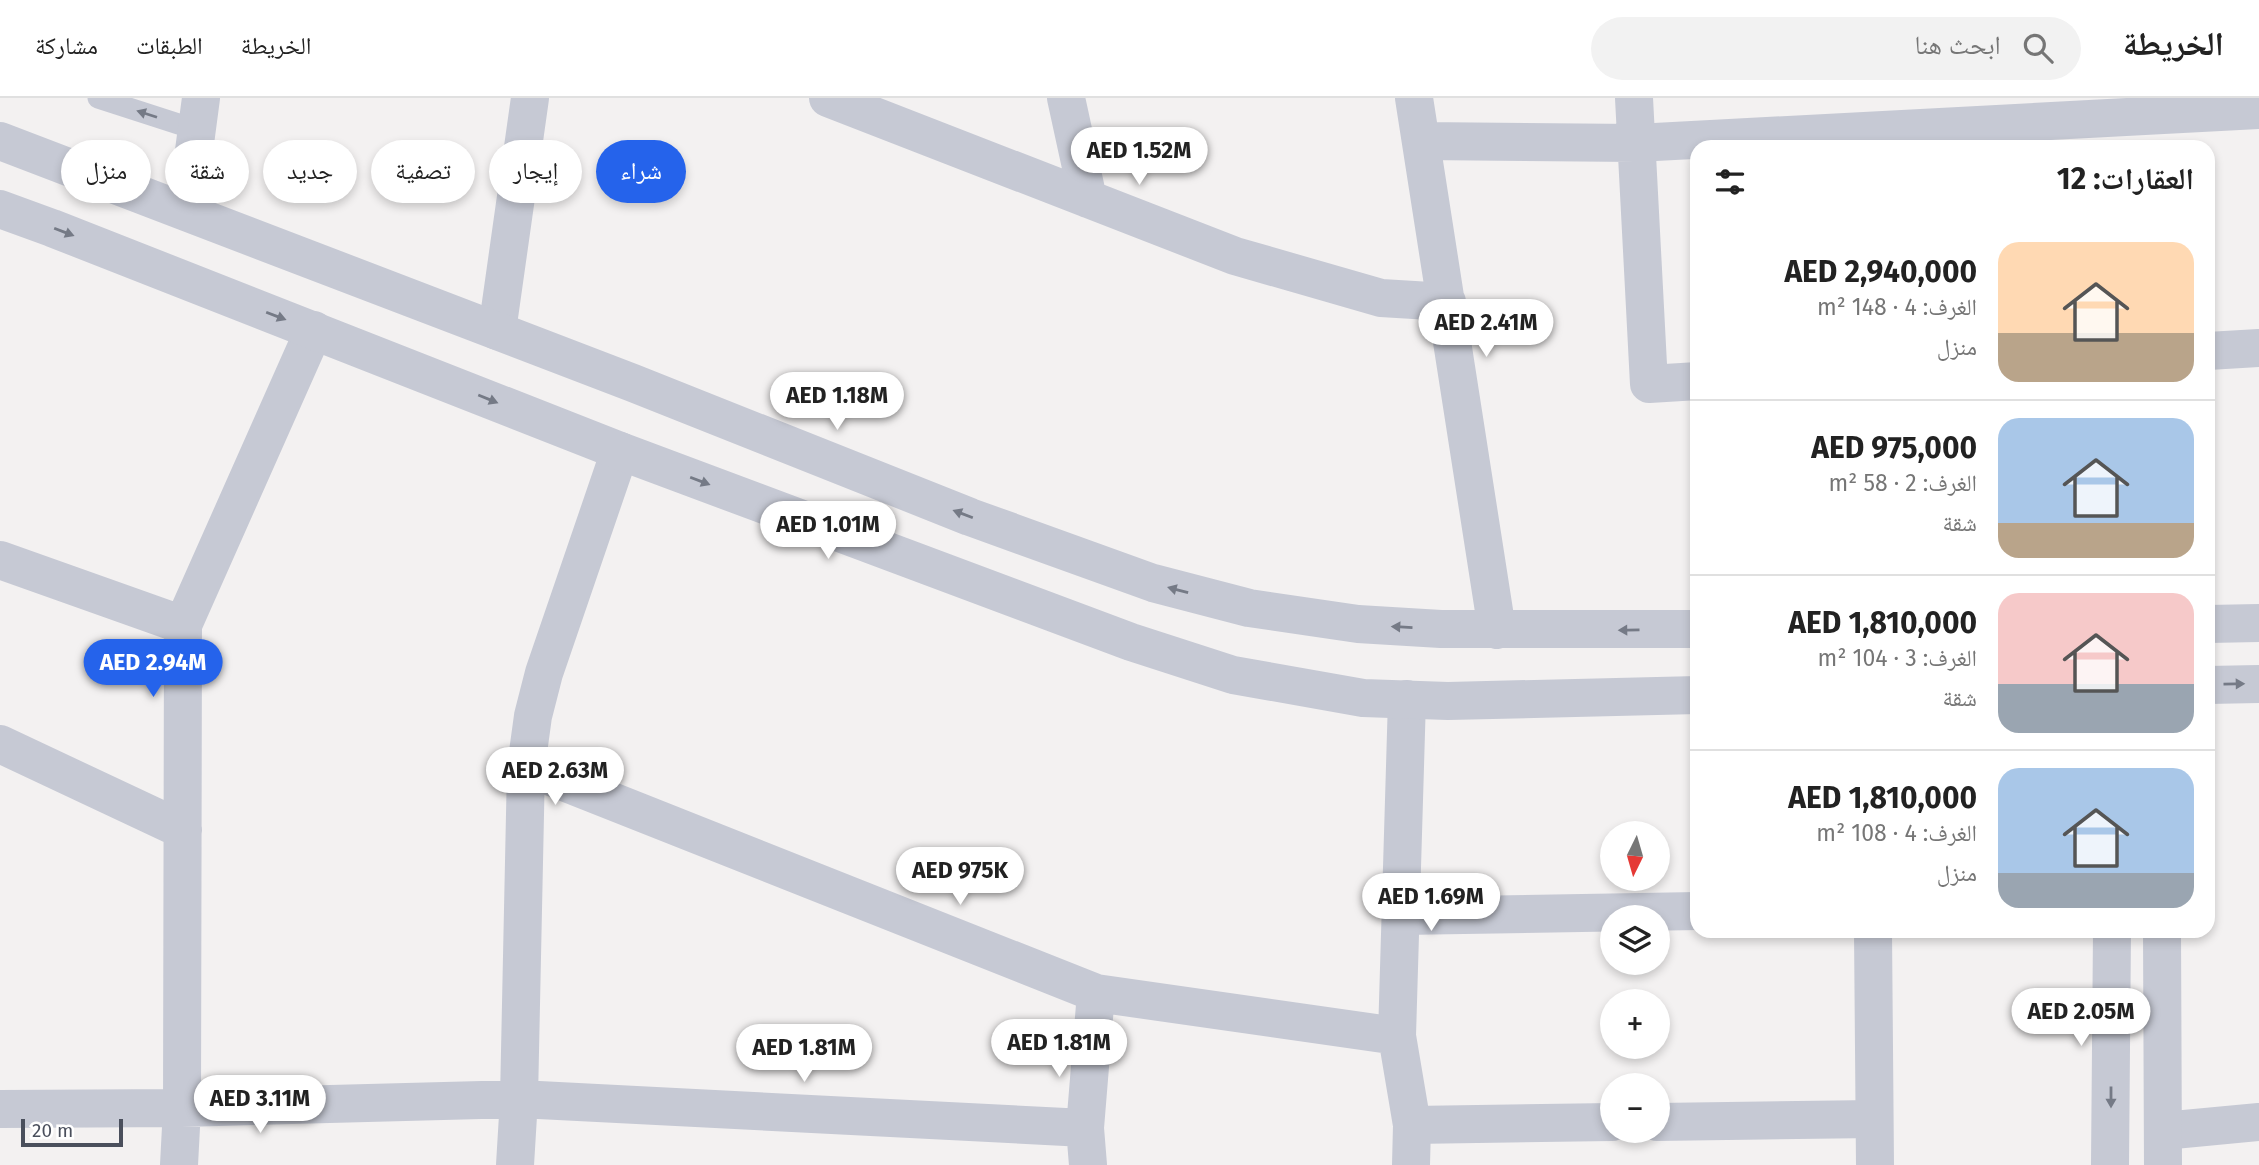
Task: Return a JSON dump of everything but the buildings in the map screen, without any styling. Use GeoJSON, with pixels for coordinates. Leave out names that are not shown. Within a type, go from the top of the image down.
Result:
{"type":"FeatureCollection","features":[{"type":"Feature","properties":{"kind":"street"},"geometry":{"type":"LineString","coordinates":[[497,331],[530,98]]}},
{"type":"Feature","properties":{"kind":"street"},"geometry":{"type":"LineString","coordinates":[[828,98],[1235,256],[1381,298],[1447,302]]}},
{"type":"Feature","properties":{"kind":"street"},"geometry":{"type":"LineString","coordinates":[[1066,98],[1088,199]]}},
{"type":"Feature","properties":{"kind":"street"},"geometry":{"type":"LineString","coordinates":[[1414,98],[1497,630]]}},
{"type":"Feature","properties":{"kind":"street"},"geometry":{"type":"LineString","coordinates":[[1634,98],[1649,384],[1690,382]]}},
{"type":"Feature","properties":{"kind":"street"},"geometry":{"type":"LineString","coordinates":[[1693,140],[2259,110]]}},
{"type":"Feature","properties":{"kind":"street"},"geometry":{"type":"LineString","coordinates":[[186,211],[199,114]]}},
{"type":"Feature","properties":{"kind":"street"},"geometry":{"type":"LineString","coordinates":[[1422,141],[1636,143],[1690,140]]}},
{"type":"Feature","properties":{"kind":"street"},"geometry":{"type":"LineString","coordinates":[[0,141],[497,331],[970,517],[1153,583],[1249,608],[1358,624],[1497,630],[1690,629]]}},
{"type":"Feature","properties":{"kind":"street"},"geometry":{"type":"LineString","coordinates":[[0,209],[620,451],[1130,642],[1233,675],[1363,698],[1448,701],[1690,695]]}},
{"type":"Feature","properties":{"kind":"street"},"geometry":{"type":"LineString","coordinates":[[179,1165],[182,1108],[183,625],[314,330]]}},
{"type":"Feature","properties":{"kind":"street"},"geometry":{"type":"LineString","coordinates":[[2215,351],[2259,348]]}},
{"type":"Feature","properties":{"kind":"street"},"geometry":{"type":"LineString","coordinates":[[515,1165],[519,1099],[526,767],[533,716],[544,673],[620,451]]}},
{"type":"Feature","properties":{"kind":"street"},"geometry":{"type":"LineString","coordinates":[[0,560],[183,625]]}},
{"type":"Feature","properties":{"kind":"street"},"geometry":{"type":"LineString","coordinates":[[2215,624],[2259,623]]}},
{"type":"Feature","properties":{"kind":"street"},"geometry":{"type":"LineString","coordinates":[[2215,685],[2259,684]]}},
{"type":"Feature","properties":{"kind":"street"},"geometry":{"type":"LineString","coordinates":[[1407,699],[1398,1036],[1412,1125],[1411,1165]]}},
{"type":"Feature","properties":{"kind":"street"},"geometry":{"type":"LineString","coordinates":[[0,744],[183,830]]}},
{"type":"Feature","properties":{"kind":"street"},"geometry":{"type":"LineString","coordinates":[[526,767],[1096,993],[1398,1036]]}},
{"type":"Feature","properties":{"kind":"street"},"geometry":{"type":"LineString","coordinates":[[1402,916],[1690,911]]}},
{"type":"Feature","properties":{"kind":"street"},"geometry":{"type":"LineString","coordinates":[[1873,938],[1875,1165]]}},
{"type":"Feature","properties":{"kind":"street"},"geometry":{"type":"LineString","coordinates":[[2110,1165],[2112,938]]}},
{"type":"Feature","properties":{"kind":"street"},"geometry":{"type":"LineString","coordinates":[[2162,938],[2163,1148],[2259,1122]]}},
{"type":"Feature","properties":{"kind":"street"},"geometry":{"type":"LineString","coordinates":[[0,1109],[182,1108],[519,1099],[1087,1147],[1096,993]]}},
{"type":"Feature","properties":{"kind":"street"},"geometry":{"type":"LineString","coordinates":[[1670,1122],[1874,1119]]}},
{"type":"Feature","properties":{"kind":"street"},"geometry":{"type":"LineString","coordinates":[[1412,1125],[1600,1122]]}},
{"type":"Feature","properties":{"kind":"lane"},"geometry":{"type":"LineString","coordinates":[[98,98],[199,114]]}}]}
